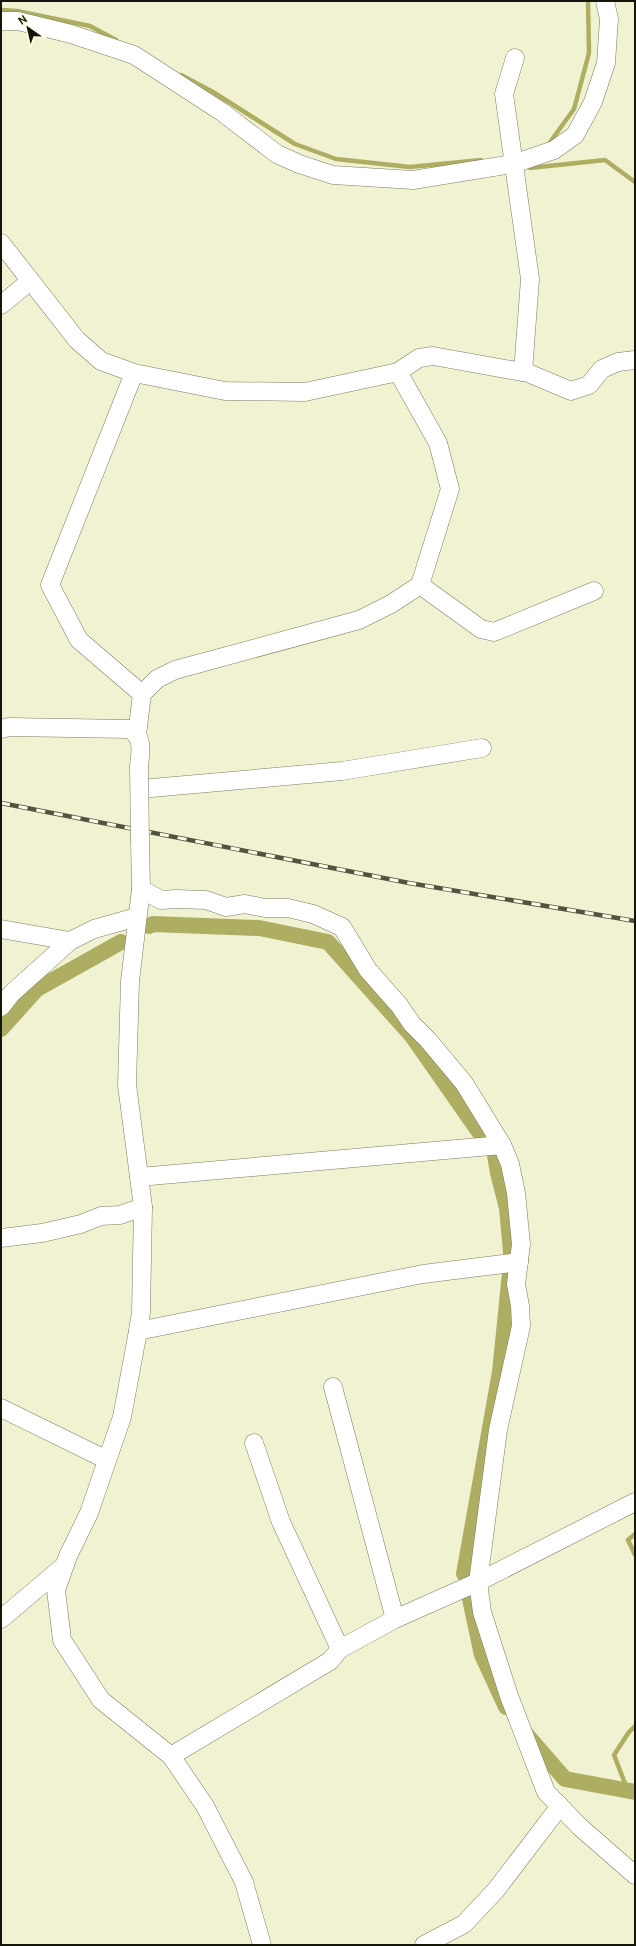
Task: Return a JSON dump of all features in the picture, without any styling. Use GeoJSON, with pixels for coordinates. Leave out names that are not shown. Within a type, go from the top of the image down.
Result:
{"type":"FeatureCollection","features":[{"type":"Feature","properties":{"kind":"street"},"geometry":{"type":"LineString","coordinates":[[1,21],[18,21],[71,34],[134,55],[222,112],[277,154],[299,164],[333,175],[413,180],[514,164],[554,150],[575,135],[593,102],[606,63],[609,18],[605,1]]}},
{"type":"Feature","properties":{"kind":"street"},"geometry":{"type":"LineString","coordinates":[[515,58],[504,94],[510,144],[521,203],[530,279],[523,372]]}},
{"type":"Feature","properties":{"kind":"street"},"geometry":{"type":"LineString","coordinates":[[1,243],[77,340],[101,361],[134,373],[225,391],[305,392],[398,372],[419,358],[433,356],[523,372],[571,390],[589,385],[602,369],[618,362],[635,360]]}},
{"type":"Feature","properties":{"kind":"street"},"geometry":{"type":"LineString","coordinates":[[1,305],[30,281]]}},
{"type":"Feature","properties":{"kind":"street"},"geometry":{"type":"LineString","coordinates":[[262,1945],[244,1882],[205,1806],[171,1756],[101,1700],[62,1640],[56,1590],[65,1565],[89,1513],[122,1417],[141,1312],[143,1207],[127,1084],[130,981],[141,889],[141,745],[137,735],[142,694],[157,679],[175,670],[359,620],[391,604],[420,585],[450,490],[438,443],[398,372]]}},
{"type":"Feature","properties":{"kind":"street"},"geometry":{"type":"LineString","coordinates":[[134,373],[50,585],[79,640],[142,694]]}},
{"type":"Feature","properties":{"kind":"street"},"geometry":{"type":"LineString","coordinates":[[420,585],[481,629],[494,632],[594,591]]}},
{"type":"Feature","properties":{"kind":"street"},"geometry":{"type":"LineString","coordinates":[[1,729],[9,727],[129,729],[137,735]]}},
{"type":"Feature","properties":{"kind":"street"},"geometry":{"type":"LineString","coordinates":[[140,789],[342,771],[482,748]]}},
{"type":"Feature","properties":{"kind":"street"},"geometry":{"type":"LineString","coordinates":[[141,889],[161,900],[206,900],[226,907],[245,904],[265,908],[288,908],[313,914],[342,927],[368,970],[399,1005],[412,1024],[428,1040],[464,1083],[502,1145],[510,1164],[516,1193],[521,1244],[516,1284],[520,1306],[521,1326],[498,1430],[478,1582],[482,1612],[509,1696],[546,1792],[580,1827],[635,1875]]}},
{"type":"Feature","properties":{"kind":"street"},"geometry":{"type":"LineString","coordinates":[[1,1007],[12,993],[70,941],[94,929],[137,917]]}},
{"type":"Feature","properties":{"kind":"street"},"geometry":{"type":"LineString","coordinates":[[1,928],[70,941]]}},
{"type":"Feature","properties":{"kind":"street"},"geometry":{"type":"LineString","coordinates":[[139,1177],[502,1145]]}},
{"type":"Feature","properties":{"kind":"street"},"geometry":{"type":"LineString","coordinates":[[1,1238],[42,1233],[81,1224],[102,1216],[120,1215],[143,1207]]}},
{"type":"Feature","properties":{"kind":"street"},"geometry":{"type":"LineString","coordinates":[[138,1331],[423,1274],[519,1262]]}},
{"type":"Feature","properties":{"kind":"street"},"geometry":{"type":"LineString","coordinates":[[333,1387],[395,1619]]}},
{"type":"Feature","properties":{"kind":"street"},"geometry":{"type":"LineString","coordinates":[[1,1408],[107,1460]]}},
{"type":"Feature","properties":{"kind":"street"},"geometry":{"type":"LineString","coordinates":[[254,1443],[281,1522],[340,1649]]}},
{"type":"Feature","properties":{"kind":"street"},"geometry":{"type":"LineString","coordinates":[[171,1756],[330,1661],[340,1649],[395,1619],[478,1582],[635,1502]]}},
{"type":"Feature","properties":{"kind":"street"},"geometry":{"type":"LineString","coordinates":[[1,1619],[65,1565]]}},
{"type":"Feature","properties":{"kind":"street"},"geometry":{"type":"LineString","coordinates":[[424,1945],[464,1924],[496,1890],[560,1806]]}},
{"type":"Feature","properties":{"kind":"waterway"},"geometry":{"type":"LineString","coordinates":[[548,145],[574,109],[589,53],[588,1]]}},
{"type":"Feature","properties":{"kind":"waterway"},"geometry":{"type":"LineString","coordinates":[[1,10],[17,11],[90,26],[116,40]]}},
{"type":"Feature","properties":{"kind":"waterway"},"geometry":{"type":"LineString","coordinates":[[181,75],[213,92],[295,144],[336,159],[410,167],[481,160]]}},
{"type":"Feature","properties":{"kind":"waterway"},"geometry":{"type":"LineString","coordinates":[[528,163],[530,168],[605,160],[635,182]]}},
{"type":"Feature","properties":{"kind":"waterway"},"geometry":{"type":"LineString","coordinates":[[149,926],[153,924],[259,928],[328,942],[412,1036],[479,1132]]}},
{"type":"Feature","properties":{"kind":"waterway"},"geometry":{"type":"LineString","coordinates":[[1,1029],[37,989],[121,942]]}},
{"type":"Feature","properties":{"kind":"waterway"},"geometry":{"type":"LineString","coordinates":[[495,1155],[507,1208],[511,1252]]}},
{"type":"Feature","properties":{"kind":"waterway"},"geometry":{"type":"LineString","coordinates":[[464,1574],[500,1372],[510,1273]]}},
{"type":"Feature","properties":{"kind":"waterway"},"geometry":{"type":"LineString","coordinates":[[635,1534],[628,1540],[635,1555]]}},
{"type":"Feature","properties":{"kind":"waterway"},"geometry":{"type":"LineString","coordinates":[[470,1599],[482,1655],[506,1707]]}},
{"type":"Feature","properties":{"kind":"waterway"},"geometry":{"type":"LineString","coordinates":[[628,1791],[614,1755],[629,1732],[635,1726]]}},
{"type":"Feature","properties":{"kind":"waterway"},"geometry":{"type":"LineString","coordinates":[[525,1733],[565,1779],[635,1792]]}},
{"type":"Feature","properties":{"kind":"railway"},"geometry":{"type":"LineString","coordinates":[[1,803],[409,883],[635,921]]}}]}
